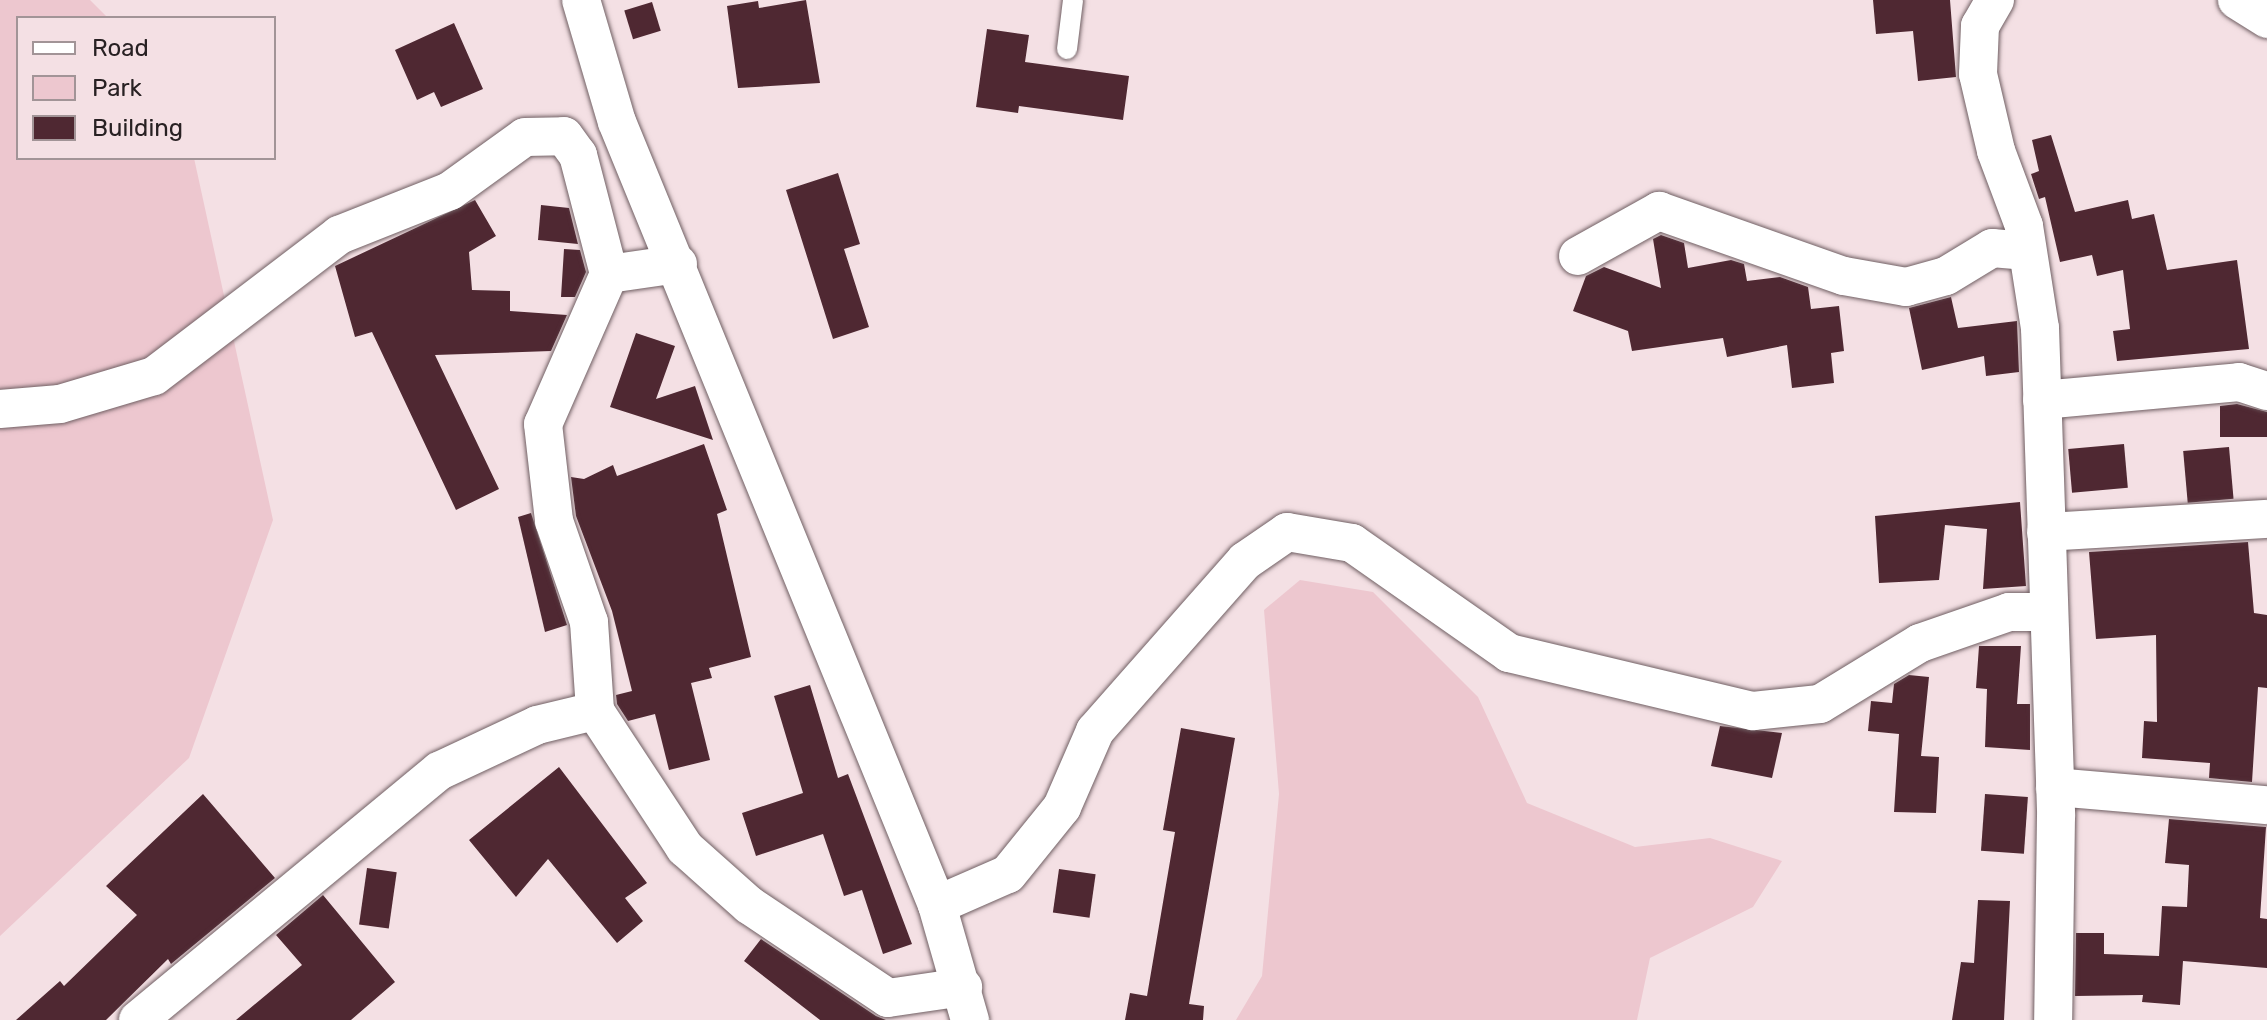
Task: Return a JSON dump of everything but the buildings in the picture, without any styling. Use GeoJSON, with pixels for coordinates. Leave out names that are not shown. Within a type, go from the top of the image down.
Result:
{"type":"FeatureCollection","features":[{"type":"Feature","properties":{"kind":"street"},"geometry":{"type":"LineString","coordinates":[[0,409],[60,404],[154,376],[339,235],[450,191],[525,137],[564,136],[578,155],[609,274],[543,424],[554,521],[589,622],[595,711],[685,848],[749,905],[888,998],[967,1003],[937,905],[678,264],[617,122],[581,0]]}},
{"type":"Feature","properties":{"kind":"street"},"geometry":{"type":"LineString","coordinates":[[1995,0],[1980,26],[1978,74],[2027,251],[2040,328],[2055,787],[2053,1020]]}},
{"type":"Feature","properties":{"kind":"street"},"geometry":{"type":"LineString","coordinates":[[2237,0],[2267,19]]}},
{"type":"Feature","properties":{"kind":"street"},"geometry":{"type":"LineString","coordinates":[[1578,256],[1659,211],[1844,276],[1906,287],[1946,276],[1992,248],[2027,251]]}},
{"type":"Feature","properties":{"kind":"street"},"geometry":{"type":"LineString","coordinates":[[609,274],[678,264]]}},
{"type":"Feature","properties":{"kind":"street"},"geometry":{"type":"LineString","coordinates":[[2042,400],[2239,382],[2267,391]]}},
{"type":"Feature","properties":{"kind":"street"},"geometry":{"type":"LineString","coordinates":[[2046,532],[2267,519]]}},
{"type":"Feature","properties":{"kind":"street"},"geometry":{"type":"LineString","coordinates":[[937,905],[1008,874],[1062,807],[1095,731],[1245,561],[1287,532],[1352,543],[1509,653],[1753,711],[1820,704],[1920,643],[2009,612],[2049,612]]}},
{"type":"Feature","properties":{"kind":"street"},"geometry":{"type":"LineString","coordinates":[[138,1020],[439,771],[537,725],[595,711]]}},
{"type":"Feature","properties":{"kind":"street"},"geometry":{"type":"LineString","coordinates":[[2055,787],[2267,805]]}},
{"type":"Feature","properties":{"kind":"lane"},"geometry":{"type":"LineString","coordinates":[[1067,49],[1073,0]]}},
{"type":"Feature","properties":{"kind":"green space"},"geometry":{"type":"Polygon","coordinates":[[[0,0],[90,0],[106,16],[16,16],[16,160],[194,160],[273,520],[189,758],[0,936],[0,0]]]}},
{"type":"Feature","properties":{"kind":"green space"},"geometry":{"type":"Polygon","coordinates":[[[1300,580],[1373,592],[1478,697],[1527,803],[1635,847],[1710,838],[1782,861],[1753,907],[1650,958],[1637,1020],[1236,1020],[1262,976],[1279,794],[1264,610],[1300,580]]]}}]}
